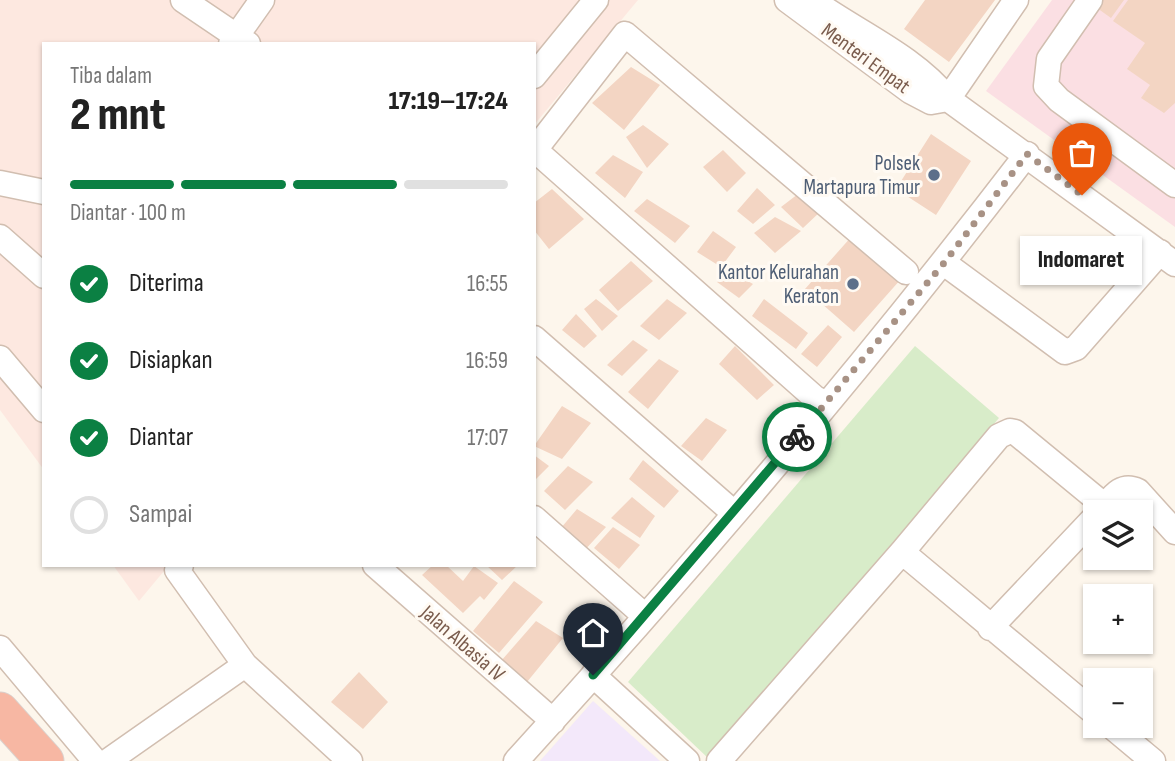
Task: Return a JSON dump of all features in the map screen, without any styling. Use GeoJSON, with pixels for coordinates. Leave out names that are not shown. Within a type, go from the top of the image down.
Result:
{"type":"FeatureCollection","features":[{"type":"Feature","properties":{"kind":"highway"},"geometry":{"type":"LineString","coordinates":[[0,711],[45,761]]}},
{"type":"Feature","properties":{"kind":"highway"},"geometry":{"type":"LineString","coordinates":[[0,748],[12,761]]}},
{"type":"Feature","properties":{"kind":"street"},"geometry":{"type":"LineString","coordinates":[[183,0],[239,41],[262,0]]}},
{"type":"Feature","properties":{"kind":"street","name":"Menteri Empat"},"geometry":{"type":"LineString","coordinates":[[787,0],[910,91],[931,102],[948,99],[936,84],[913,67],[811,0]]}},
{"type":"Feature","properties":{"kind":"street"},"geometry":{"type":"LineString","coordinates":[[944,263],[1065,352],[1076,348],[1167,258],[948,99],[1016,0]]}},
{"type":"Feature","properties":{"kind":"street"},"geometry":{"type":"LineString","coordinates":[[1090,0],[1049,59],[1046,86],[1059,100],[1175,185]]}},
{"type":"Feature","properties":{"kind":"street"},"geometry":{"type":"LineString","coordinates":[[536,73],[587,3],[906,272]]}},
{"type":"Feature","properties":{"kind":"street"},"geometry":{"type":"LineString","coordinates":[[536,148],[625,34]]}},
{"type":"Feature","properties":{"kind":"street"},"geometry":{"type":"LineString","coordinates":[[536,153],[825,403]]}},
{"type":"Feature","properties":{"kind":"street"},"geometry":{"type":"LineString","coordinates":[[516,761],[734,513],[944,263],[1027,154]]}},
{"type":"Feature","properties":{"kind":"street"},"geometry":{"type":"LineString","coordinates":[[0,183],[42,192]]}},
{"type":"Feature","properties":{"kind":"street"},"geometry":{"type":"LineString","coordinates":[[0,237],[42,274]]}},
{"type":"Feature","properties":{"kind":"street"},"geometry":{"type":"LineString","coordinates":[[536,340],[734,513]]}},
{"type":"Feature","properties":{"kind":"street"},"geometry":{"type":"LineString","coordinates":[[0,358],[42,408]]}},
{"type":"Feature","properties":{"kind":"street"},"geometry":{"type":"LineString","coordinates":[[719,761],[902,552],[992,442],[1010,431],[1087,500]]}},
{"type":"Feature","properties":{"kind":"street"},"geometry":{"type":"LineString","coordinates":[[1110,500],[1119,490],[1130,488],[1138,491],[1146,500]]}},
{"type":"Feature","properties":{"kind":"street"},"geometry":{"type":"LineString","coordinates":[[1153,508],[1175,532]]}},
{"type":"Feature","properties":{"kind":"street"},"geometry":{"type":"LineString","coordinates":[[536,520],[645,616]]}},
{"type":"Feature","properties":{"kind":"street"},"geometry":{"type":"LineString","coordinates":[[990,628],[1083,530]]}},
{"type":"Feature","properties":{"kind":"street"},"geometry":{"type":"LineString","coordinates":[[902,552],[1083,703]]}},
{"type":"Feature","properties":{"kind":"street"},"geometry":{"type":"LineString","coordinates":[[177,567],[245,665],[350,761]]}},
{"type":"Feature","properties":{"kind":"street","name":"Jalan Albasia IV"},"geometry":{"type":"LineString","coordinates":[[377,567],[553,721]]}},
{"type":"Feature","properties":{"kind":"street"},"geometry":{"type":"LineString","coordinates":[[0,648],[8,675],[95,761]]}},
{"type":"Feature","properties":{"kind":"street"},"geometry":{"type":"LineString","coordinates":[[108,761],[245,665]]}},
{"type":"Feature","properties":{"kind":"street"},"geometry":{"type":"LineString","coordinates":[[593,675],[687,761]]}},
{"type":"Feature","properties":{"kind":"street"},"geometry":{"type":"LineString","coordinates":[[1125,738],[1153,761]]}},
{"type":"Feature","properties":{"kind":"shaded area"},"geometry":{"type":"Polygon","coordinates":[[[0,0],[638,0],[536,123],[536,42],[42,42],[42,467],[0,410],[0,0]]]}},
{"type":"Feature","properties":{"kind":"shaded area"},"geometry":{"type":"Polygon","coordinates":[[[1052,0],[1175,0],[1175,227],[986,91],[1052,0]]]}},
{"type":"Feature","properties":{"kind":"shaded area"},"geometry":{"type":"Polygon","coordinates":[[[114,567],[167,567],[139,601],[114,567]]]}},
{"type":"Feature","properties":{"kind":"shaded area"},"geometry":{"type":"Polygon","coordinates":[[[593,701],[660,761],[540,761],[593,701]]]}},
{"type":"Feature","properties":{"kind":"green space"},"geometry":{"type":"Polygon","coordinates":[[[915,346],[999,418],[709,759],[628,682],[915,346]]]}},
{"type":"Feature","properties":{"kind":"building"},"geometry":{"type":"Polygon","coordinates":[[[925,0],[995,0],[949,62],[904,29],[925,0]]]}},
{"type":"Feature","properties":{"kind":"building"},"geometry":{"type":"Polygon","coordinates":[[[1103,0],[1124,0],[1111,18],[1097,8],[1103,0]]]}},
{"type":"Feature","properties":{"kind":"building"},"geometry":{"type":"Polygon","coordinates":[[[1128,0],[1175,0],[1175,103],[1164,113],[1141,98],[1150,85],[1127,69],[1145,43],[1113,21],[1128,0]]]}},
{"type":"Feature","properties":{"kind":"building"},"geometry":{"type":"Polygon","coordinates":[[[631,67],[660,85],[624,130],[592,103],[631,67]]]}},
{"type":"Feature","properties":{"kind":"building"},"geometry":{"type":"Polygon","coordinates":[[[643,125],[669,144],[647,168],[626,137],[643,125]]]}},
{"type":"Feature","properties":{"kind":"building","name":"Polsek Martapura Timur"},"geometry":{"type":"Polygon","coordinates":[[[931,134],[971,161],[936,215],[896,189],[931,134]]]}},
{"type":"Feature","properties":{"kind":"building"},"geometry":{"type":"Polygon","coordinates":[[[723,150],[746,173],[727,192],[703,167],[723,150]]]}},
{"type":"Feature","properties":{"kind":"building"},"geometry":{"type":"Polygon","coordinates":[[[613,155],[643,172],[625,198],[595,173],[613,155]]]}},
{"type":"Feature","properties":{"kind":"building"},"geometry":{"type":"Polygon","coordinates":[[[757,188],[775,205],[753,224],[737,211],[757,188]]]}},
{"type":"Feature","properties":{"kind":"building"},"geometry":{"type":"Polygon","coordinates":[[[552,189],[584,219],[549,249],[536,233],[536,201],[552,189]]]}},
{"type":"Feature","properties":{"kind":"building"},"geometry":{"type":"Polygon","coordinates":[[[798,194],[821,211],[803,228],[781,207],[798,194]]]}},
{"type":"Feature","properties":{"kind":"building"},"geometry":{"type":"Polygon","coordinates":[[[647,199],[690,226],[675,243],[634,211],[647,199]]]}},
{"type":"Feature","properties":{"kind":"building"},"geometry":{"type":"Polygon","coordinates":[[[775,217],[801,231],[775,253],[754,233],[775,217]]]}},
{"type":"Feature","properties":{"kind":"building"},"geometry":{"type":"Polygon","coordinates":[[[713,231],[736,247],[721,267],[697,252],[713,231]]]}},
{"type":"Feature","properties":{"kind":"building","name":"Kantor Kelurahan Keraton"},"geometry":{"type":"Polygon","coordinates":[[[852,236],[901,279],[854,332],[805,289],[852,236]]]}},
{"type":"Feature","properties":{"kind":"building"},"geometry":{"type":"Polygon","coordinates":[[[631,261],[653,281],[618,311],[599,290],[631,261]]]}},
{"type":"Feature","properties":{"kind":"building"},"geometry":{"type":"Polygon","coordinates":[[[730,271],[753,284],[739,298],[717,282],[730,271]]]}},
{"type":"Feature","properties":{"kind":"building"},"geometry":{"type":"Polygon","coordinates":[[[596,299],[618,316],[602,331],[584,309],[596,299]]]}},
{"type":"Feature","properties":{"kind":"building"},"geometry":{"type":"Polygon","coordinates":[[[667,299],[687,313],[659,340],[640,326],[667,299]]]}},
{"type":"Feature","properties":{"kind":"building"},"geometry":{"type":"Polygon","coordinates":[[[764,299],[808,333],[796,349],[752,316],[764,299]]]}},
{"type":"Feature","properties":{"kind":"building"},"geometry":{"type":"Polygon","coordinates":[[[576,314],[597,336],[584,348],[562,330],[576,314]]]}},
{"type":"Feature","properties":{"kind":"building"},"geometry":{"type":"Polygon","coordinates":[[[828,325],[842,337],[817,367],[801,354],[828,325]]]}},
{"type":"Feature","properties":{"kind":"building"},"geometry":{"type":"Polygon","coordinates":[[[633,340],[648,350],[622,376],[607,365],[633,340]]]}},
{"type":"Feature","properties":{"kind":"building"},"geometry":{"type":"Polygon","coordinates":[[[735,346],[774,385],[757,400],[719,364],[735,346]]]}},
{"type":"Feature","properties":{"kind":"building"},"geometry":{"type":"Polygon","coordinates":[[[659,359],[679,371],[648,409],[628,392],[659,359]]]}},
{"type":"Feature","properties":{"kind":"building"},"geometry":{"type":"Polygon","coordinates":[[[562,406],[591,423],[562,459],[536,447],[562,406]]]}},
{"type":"Feature","properties":{"kind":"building"},"geometry":{"type":"Polygon","coordinates":[[[706,418],[727,430],[702,461],[681,446],[706,418]]]}},
{"type":"Feature","properties":{"kind":"building"},"geometry":{"type":"Polygon","coordinates":[[[536,456],[549,466],[536,479],[536,456]]]}},
{"type":"Feature","properties":{"kind":"building"},"geometry":{"type":"Polygon","coordinates":[[[643,460],[679,491],[664,508],[629,479],[643,460]]]}},
{"type":"Feature","properties":{"kind":"building"},"geometry":{"type":"Polygon","coordinates":[[[568,466],[593,482],[565,510],[544,491],[568,466]]]}},
{"type":"Feature","properties":{"kind":"building"},"geometry":{"type":"Polygon","coordinates":[[[632,497],[655,516],[640,538],[611,518],[632,497]]]}},
{"type":"Feature","properties":{"kind":"building"},"geometry":{"type":"Polygon","coordinates":[[[577,509],[606,527],[583,552],[561,528],[577,509]]]}},
{"type":"Feature","properties":{"kind":"building"},"geometry":{"type":"Polygon","coordinates":[[[613,527],[640,545],[619,569],[594,548],[613,527]]]}},
{"type":"Feature","properties":{"kind":"building"},"geometry":{"type":"Polygon","coordinates":[[[431,567],[448,567],[463,581],[475,567],[498,583],[484,600],[480,596],[463,613],[422,575],[431,567]]]}},
{"type":"Feature","properties":{"kind":"building"},"geometry":{"type":"Polygon","coordinates":[[[488,567],[516,567],[502,580],[488,567]]]}},
{"type":"Feature","properties":{"kind":"building"},"geometry":{"type":"Polygon","coordinates":[[[514,581],[543,602],[499,653],[473,631],[514,581]]]}},
{"type":"Feature","properties":{"kind":"building"},"geometry":{"type":"Polygon","coordinates":[[[536,621],[563,638],[527,682],[501,661],[536,621]]]}},
{"type":"Feature","properties":{"kind":"building"},"geometry":{"type":"Polygon","coordinates":[[[359,672],[388,702],[363,729],[331,702],[359,672]]]}},
{"type":"Feature","properties":{"kind":"way so far"},"geometry":{"type":"LineString","coordinates":[[797,437],[944,263],[1027,154],[1082,195]]}},
{"type":"Feature","properties":{"kind":"place","name":"Polsek Martapura Timur"},"geometry":{"type":"Point","coordinates":[934,175]}},
{"type":"Feature","properties":{"kind":"place","name":"Indomaret"},"geometry":{"type":"Point","coordinates":[1082,195]}},
{"type":"Feature","properties":{"kind":"place","name":"Kantor Kelurahan Keraton"},"geometry":{"type":"Point","coordinates":[853,284]}},
{"type":"Feature","properties":{"kind":"route"},"geometry":{"type":"LineString","coordinates":[[593,675],[797,437]]}}]}
